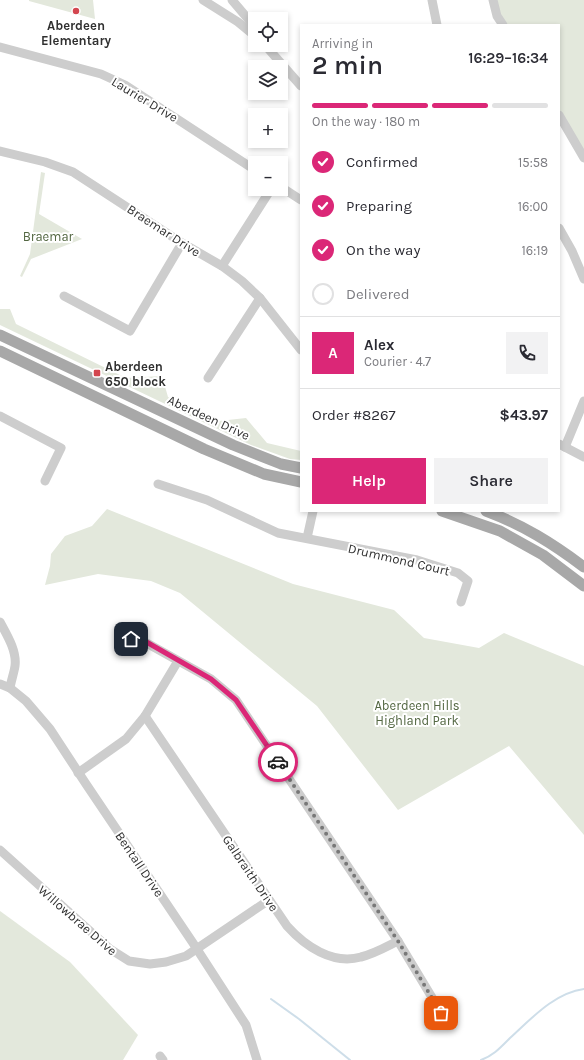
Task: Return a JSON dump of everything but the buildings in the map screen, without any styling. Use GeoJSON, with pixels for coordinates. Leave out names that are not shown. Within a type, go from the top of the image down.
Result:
{"type":"FeatureCollection","features":[{"type":"Feature","properties":{"kind":"main road","name":"Aberdeen Drive"},"geometry":{"type":"LineString","coordinates":[[0,335],[233,445],[282,464],[300,468]]}},
{"type":"Feature","properties":{"kind":"main road"},"geometry":{"type":"LineString","coordinates":[[0,351],[204,449],[264,474],[300,482]]}},
{"type":"Feature","properties":{"kind":"main road"},"geometry":{"type":"LineString","coordinates":[[445,512],[500,531],[543,555],[584,586]]}},
{"type":"Feature","properties":{"kind":"main road"},"geometry":{"type":"LineString","coordinates":[[489,512],[512,521],[536,534],[584,567]]}},
{"type":"Feature","properties":{"kind":"street"},"geometry":{"type":"LineString","coordinates":[[203,0],[238,22],[248,30]]}},
{"type":"Feature","properties":{"kind":"street"},"geometry":{"type":"LineString","coordinates":[[232,0],[248,19]]}},
{"type":"Feature","properties":{"kind":"street"},"geometry":{"type":"LineString","coordinates":[[432,0],[437,24]]}},
{"type":"Feature","properties":{"kind":"street"},"geometry":{"type":"LineString","coordinates":[[493,0],[497,16],[502,24]]}},
{"type":"Feature","properties":{"kind":"street","name":"Laurier Drive"},"geometry":{"type":"LineString","coordinates":[[0,47],[102,74],[125,85],[248,165]]}},
{"type":"Feature","properties":{"kind":"street"},"geometry":{"type":"LineString","coordinates":[[271,52],[300,85]]}},
{"type":"Feature","properties":{"kind":"street"},"geometry":{"type":"LineString","coordinates":[[560,118],[584,158]]}},
{"type":"Feature","properties":{"kind":"street","name":"Braemar Drive"},"geometry":{"type":"LineString","coordinates":[[0,151],[45,162],[73,172],[182,243],[222,266],[260,298],[300,349]]}},
{"type":"Feature","properties":{"kind":"street"},"geometry":{"type":"LineString","coordinates":[[288,192],[300,199]]}},
{"type":"Feature","properties":{"kind":"street"},"geometry":{"type":"LineString","coordinates":[[222,266],[267,196]]}},
{"type":"Feature","properties":{"kind":"street"},"geometry":{"type":"LineString","coordinates":[[560,230],[572,251],[584,279]]}},
{"type":"Feature","properties":{"kind":"street"},"geometry":{"type":"LineString","coordinates":[[64,296],[130,331],[182,243]]}},
{"type":"Feature","properties":{"kind":"street"},"geometry":{"type":"LineString","coordinates":[[208,378],[260,298]]}},
{"type":"Feature","properties":{"kind":"street"},"geometry":{"type":"LineString","coordinates":[[584,401],[562,446],[584,457]]}},
{"type":"Feature","properties":{"kind":"street"},"geometry":{"type":"LineString","coordinates":[[0,416],[61,448],[45,480]]}},
{"type":"Feature","properties":{"kind":"street","name":"Drummond Court"},"geometry":{"type":"LineString","coordinates":[[158,484],[207,500],[278,533],[417,560],[458,573],[468,581],[460,602]]}},
{"type":"Feature","properties":{"kind":"street"},"geometry":{"type":"LineString","coordinates":[[307,538],[313,512]]}},
{"type":"Feature","properties":{"kind":"street"},"geometry":{"type":"LineString","coordinates":[[0,622],[12,646],[15,656],[15,666],[10,688]]}},
{"type":"Feature","properties":{"kind":"street"},"geometry":{"type":"LineString","coordinates":[[120,638],[143,640],[211,679],[236,700],[398,941],[448,1024]]}},
{"type":"Feature","properties":{"kind":"street"},"geometry":{"type":"LineString","coordinates":[[78,773],[126,739],[146,716],[178,661]]}},
{"type":"Feature","properties":{"kind":"street","name":"Bentall Drive"},"geometry":{"type":"LineString","coordinates":[[0,684],[10,688],[26,701],[50,729],[246,1025],[257,1060]]}},
{"type":"Feature","properties":{"kind":"street","name":"Galbraith Drive"},"geometry":{"type":"LineString","coordinates":[[146,716],[287,926],[308,947],[341,959],[359,958],[398,941]]}},
{"type":"Feature","properties":{"kind":"street","name":"Willowbrae Drive"},"geometry":{"type":"LineString","coordinates":[[0,850],[110,949],[129,962],[150,964],[166,962],[186,956],[269,900]]}},
{"type":"Feature","properties":{"kind":"green space","name":"Aberdeen Elementary"},"geometry":{"type":"Polygon","coordinates":[[[93,0],[95,19],[29,1],[93,0]]]}},
{"type":"Feature","properties":{"kind":"green space"},"geometry":{"type":"Polygon","coordinates":[[[496,0],[584,0],[584,155],[560,115],[560,24],[506,24],[499,12],[496,0]]]}},
{"type":"Feature","properties":{"kind":"green space","name":"Braemar"},"geometry":{"type":"Polygon","coordinates":[[[41,172],[45,173],[39,214],[82,239],[31,259],[22,277],[20,276],[30,254],[41,172]]]}},
{"type":"Feature","properties":{"kind":"green space"},"geometry":{"type":"Polygon","coordinates":[[[0,309],[10,309],[16,324],[126,378],[162,376],[168,397],[219,421],[246,418],[267,443],[300,451],[300,460],[290,459],[251,445],[0,325],[0,309]]]}},
{"type":"Feature","properties":{"kind":"green space","name":"Aberdeen Hills Highland Park"},"geometry":{"type":"Polygon","coordinates":[[[107,509],[293,584],[394,610],[424,638],[479,648],[504,633],[584,666],[584,835],[509,746],[398,810],[317,706],[180,593],[151,581],[98,574],[45,585],[50,566],[51,554],[65,536],[92,526],[107,509]]]}},
{"type":"Feature","properties":{"kind":"green space"},"geometry":{"type":"Polygon","coordinates":[[[0,911],[70,962],[138,1035],[123,1060],[0,1060],[0,911]]]}},
{"type":"Feature","properties":{"kind":"waterway"},"geometry":{"type":"LineString","coordinates":[[481,1060],[497,1051],[535,1015],[553,1001],[573,991],[584,989]]}},
{"type":"Feature","properties":{"kind":"waterway"},"geometry":{"type":"LineString","coordinates":[[271,999],[299,1019],[350,1060]]}},
{"type":"Feature","properties":{"kind":"way so far"},"geometry":{"type":"LineString","coordinates":[[278,762],[398,941],[441,1013]]}},
{"type":"Feature","properties":{"kind":"place","name":"Aberdeen Elementary"},"geometry":{"type":"Point","coordinates":[76,11]}},
{"type":"Feature","properties":{"kind":"place","name":"Aberdeen 650 block"},"geometry":{"type":"Point","coordinates":[97,373]}},
{"type":"Feature","properties":{"kind":"route"},"geometry":{"type":"LineString","coordinates":[[131,639],[143,640],[211,679],[236,700],[278,762]]}}]}
